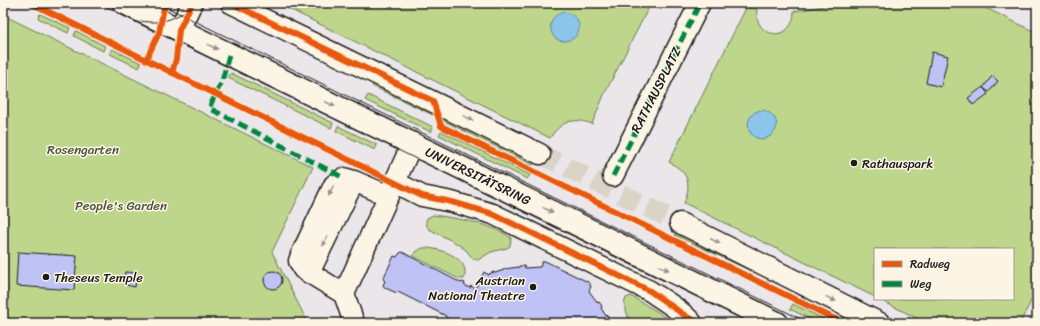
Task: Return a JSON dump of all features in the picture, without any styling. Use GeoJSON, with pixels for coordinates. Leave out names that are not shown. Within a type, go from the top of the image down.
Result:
{"type":"FeatureCollection","features":[{"type":"Feature","properties":{"kind":"main road","name":"UNIVERSITÄTSRING"},"geometry":{"type":"LineString","coordinates":[[124,3],[592,231],[755,318],[777,323]]}},
{"type":"Feature","properties":{"kind":"street"},"geometry":{"type":"LineString","coordinates":[[178,30],[192,3]]}},
{"type":"Feature","properties":{"kind":"street"},"geometry":{"type":"LineString","coordinates":[[231,3],[433,100],[540,154]]}},
{"type":"Feature","properties":{"kind":"street","name":"RATHAUSPLATZ"},"geometry":{"type":"LineString","coordinates":[[613,176],[700,3]]}},
{"type":"Feature","properties":{"kind":"street"},"geometry":{"type":"LineString","coordinates":[[344,294],[412,144]]}},
{"type":"Feature","properties":{"kind":"street"},"geometry":{"type":"LineString","coordinates":[[354,323],[344,294],[303,269],[300,262],[334,185],[344,178],[452,202],[493,214],[650,291],[690,320]]}},
{"type":"Feature","properties":{"kind":"street"},"geometry":{"type":"LineString","coordinates":[[680,224],[880,323]]}},
{"type":"Feature","properties":{"kind":"shaded area"},"geometry":{"type":"Polygon","coordinates":[[[3,3],[1030,3],[1037,8],[1037,323],[3,323],[3,3]]]}},
{"type":"Feature","properties":{"kind":"green space"},"geometry":{"type":"Polygon","coordinates":[[[277,3],[651,3],[604,95],[592,124],[579,121],[568,122],[563,124],[554,132],[550,138],[277,3]]]}},
{"type":"Feature","properties":{"kind":"green space","name":"Rathauspark"},"geometry":{"type":"Polygon","coordinates":[[[835,3],[868,3],[877,7],[882,7],[890,3],[976,3],[1037,33],[1037,289],[1020,323],[927,323],[880,300],[1014,300],[1014,248],[874,248],[874,297],[684,203],[688,190],[687,179],[680,170],[669,162],[746,8],[757,9],[757,19],[761,27],[767,32],[774,34],[781,33],[788,29],[792,22],[794,11],[835,3]]]}},
{"type":"Feature","properties":{"kind":"green space"},"geometry":{"type":"Polygon","coordinates":[[[40,14],[70,28],[68,33],[38,18],[40,14]]]}},
{"type":"Feature","properties":{"kind":"green space","name":"People's Garden"},"geometry":{"type":"Polygon","coordinates":[[[3,15],[313,167],[272,252],[308,323],[3,323],[3,15]]]}},
{"type":"Feature","properties":{"kind":"green space"},"geometry":{"type":"Polygon","coordinates":[[[76,31],[105,46],[103,51],[74,36],[76,31]]]}},
{"type":"Feature","properties":{"kind":"green space"},"geometry":{"type":"Polygon","coordinates":[[[112,49],[141,63],[139,68],[110,54],[112,49]]]}},
{"type":"Feature","properties":{"kind":"green space"},"geometry":{"type":"Polygon","coordinates":[[[231,73],[333,123],[331,128],[228,78],[231,73]]]}},
{"type":"Feature","properties":{"kind":"green space"},"geometry":{"type":"Polygon","coordinates":[[[375,79],[431,109],[433,115],[372,86],[375,79]]]}},
{"type":"Feature","properties":{"kind":"green space"},"geometry":{"type":"Polygon","coordinates":[[[368,95],[433,127],[431,132],[365,100],[368,95]]]}},
{"type":"Feature","properties":{"kind":"green space"},"geometry":{"type":"Polygon","coordinates":[[[441,114],[537,159],[533,165],[444,121],[441,114]]]}},
{"type":"Feature","properties":{"kind":"green space"},"geometry":{"type":"Polygon","coordinates":[[[338,126],[377,145],[375,150],[336,131],[338,126]]]}},
{"type":"Feature","properties":{"kind":"green space"},"geometry":{"type":"Polygon","coordinates":[[[441,131],[530,175],[527,179],[439,135],[441,131]]]}},
{"type":"Feature","properties":{"kind":"green space"},"geometry":{"type":"Polygon","coordinates":[[[433,215],[474,222],[495,229],[511,238],[510,246],[491,252],[478,260],[473,259],[466,250],[456,243],[429,229],[426,224],[426,220],[433,215]]]}},
{"type":"Feature","properties":{"kind":"green space"},"geometry":{"type":"Polygon","coordinates":[[[678,229],[754,266],[751,271],[675,235],[678,229]]]}},
{"type":"Feature","properties":{"kind":"green space"},"geometry":{"type":"Polygon","coordinates":[[[422,248],[436,249],[458,259],[463,265],[465,271],[464,279],[459,279],[413,256],[422,248]]]}},
{"type":"Feature","properties":{"kind":"green space"},"geometry":{"type":"Polygon","coordinates":[[[631,296],[658,312],[672,323],[630,323],[624,304],[626,298],[631,296]]]}},
{"type":"Feature","properties":{"kind":"green space"},"geometry":{"type":"Polygon","coordinates":[[[793,304],[832,323],[818,323],[790,309],[793,304]]]}},
{"type":"Feature","properties":{"kind":"water"},"geometry":{"type":"Polygon","coordinates":[[[565,12],[576,19],[579,28],[575,37],[562,41],[553,35],[551,24],[553,19],[558,14],[565,12]]]}},
{"type":"Feature","properties":{"kind":"water"},"geometry":{"type":"Polygon","coordinates":[[[763,110],[772,115],[776,120],[776,127],[775,131],[770,136],[759,139],[750,132],[748,127],[751,116],[756,112],[763,110]]]}},
{"type":"Feature","properties":{"kind":"building"},"geometry":{"type":"Polygon","coordinates":[[[932,52],[948,56],[941,87],[926,83],[932,52]]]}},
{"type":"Feature","properties":{"kind":"building"},"geometry":{"type":"Polygon","coordinates":[[[992,76],[998,81],[989,92],[983,88],[992,76]]]}},
{"type":"Feature","properties":{"kind":"building"},"geometry":{"type":"Polygon","coordinates":[[[983,87],[988,94],[973,105],[968,98],[983,87]]]}},
{"type":"Feature","properties":{"kind":"building","name":"Theseus Temple"},"geometry":{"type":"Polygon","coordinates":[[[18,252],[77,256],[74,290],[16,286],[18,252]]]}},
{"type":"Feature","properties":{"kind":"building","name":"Austrian National Theatre"},"geometry":{"type":"Polygon","coordinates":[[[402,252],[461,283],[465,283],[464,285],[470,288],[471,286],[476,291],[476,287],[484,272],[489,275],[504,269],[519,266],[524,266],[525,268],[540,267],[542,262],[545,261],[590,283],[591,286],[589,291],[602,306],[601,308],[606,316],[607,315],[609,323],[457,323],[398,292],[397,293],[385,288],[383,285],[385,281],[383,279],[394,256],[397,257],[402,252]]]}},
{"type":"Feature","properties":{"kind":"building"},"geometry":{"type":"Polygon","coordinates":[[[273,271],[277,272],[281,276],[281,284],[277,288],[273,289],[269,288],[265,284],[264,280],[265,276],[269,272],[273,271]]]}},
{"type":"Feature","properties":{"kind":"building"},"geometry":{"type":"Polygon","coordinates":[[[125,272],[137,273],[135,287],[123,283],[125,272]]]}},
{"type":"Feature","properties":{"kind":"tunnel"},"geometry":{"type":"LineString","coordinates":[[540,154],[680,223]]}},
{"type":"Feature","properties":{"kind":"tram line"},"geometry":{"type":"LineString","coordinates":[[99,3],[750,323]]}},
{"type":"Feature","properties":{"kind":"tram line"},"geometry":{"type":"LineString","coordinates":[[158,3],[809,323]]}},
{"type":"Feature","properties":{"kind":"tram line"},"geometry":{"type":"LineString","coordinates":[[141,21],[156,22],[170,19],[183,13],[194,3]]}},
{"type":"Feature","properties":{"kind":"marked path"},"geometry":{"type":"LineString","coordinates":[[613,176],[700,3]]}},
{"type":"Feature","properties":{"kind":"marked path"},"geometry":{"type":"LineString","coordinates":[[229,55],[222,81],[209,108],[344,178]]}},
{"type":"Feature","properties":{"kind":"cycle path"},"geometry":{"type":"LineString","coordinates":[[31,3],[422,196],[452,202],[493,214],[650,291],[687,317],[700,323]]}},
{"type":"Feature","properties":{"kind":"cycle path"},"geometry":{"type":"LineString","coordinates":[[146,60],[159,33],[166,3]]}},
{"type":"Feature","properties":{"kind":"cycle path"},"geometry":{"type":"LineString","coordinates":[[172,73],[176,59],[179,30],[192,3]]}},
{"type":"Feature","properties":{"kind":"cycle path"},"geometry":{"type":"LineString","coordinates":[[231,3],[433,101],[441,126],[843,323]]}},
{"type":"Feature","properties":{"kind":"place","name":"Rathauspark"},"geometry":{"type":"Point","coordinates":[854,163]}},
{"type":"Feature","properties":{"kind":"place","name":"Theseus Temple"},"geometry":{"type":"Point","coordinates":[46,277]}},
{"type":"Feature","properties":{"kind":"place","name":"Austrian National Theatre"},"geometry":{"type":"Point","coordinates":[533,287]}},
{"type":"Feature","properties":{"kind":"park label","name":"Rosengarten"},"geometry":{"type":"Point","coordinates":[83,149]}}]}
